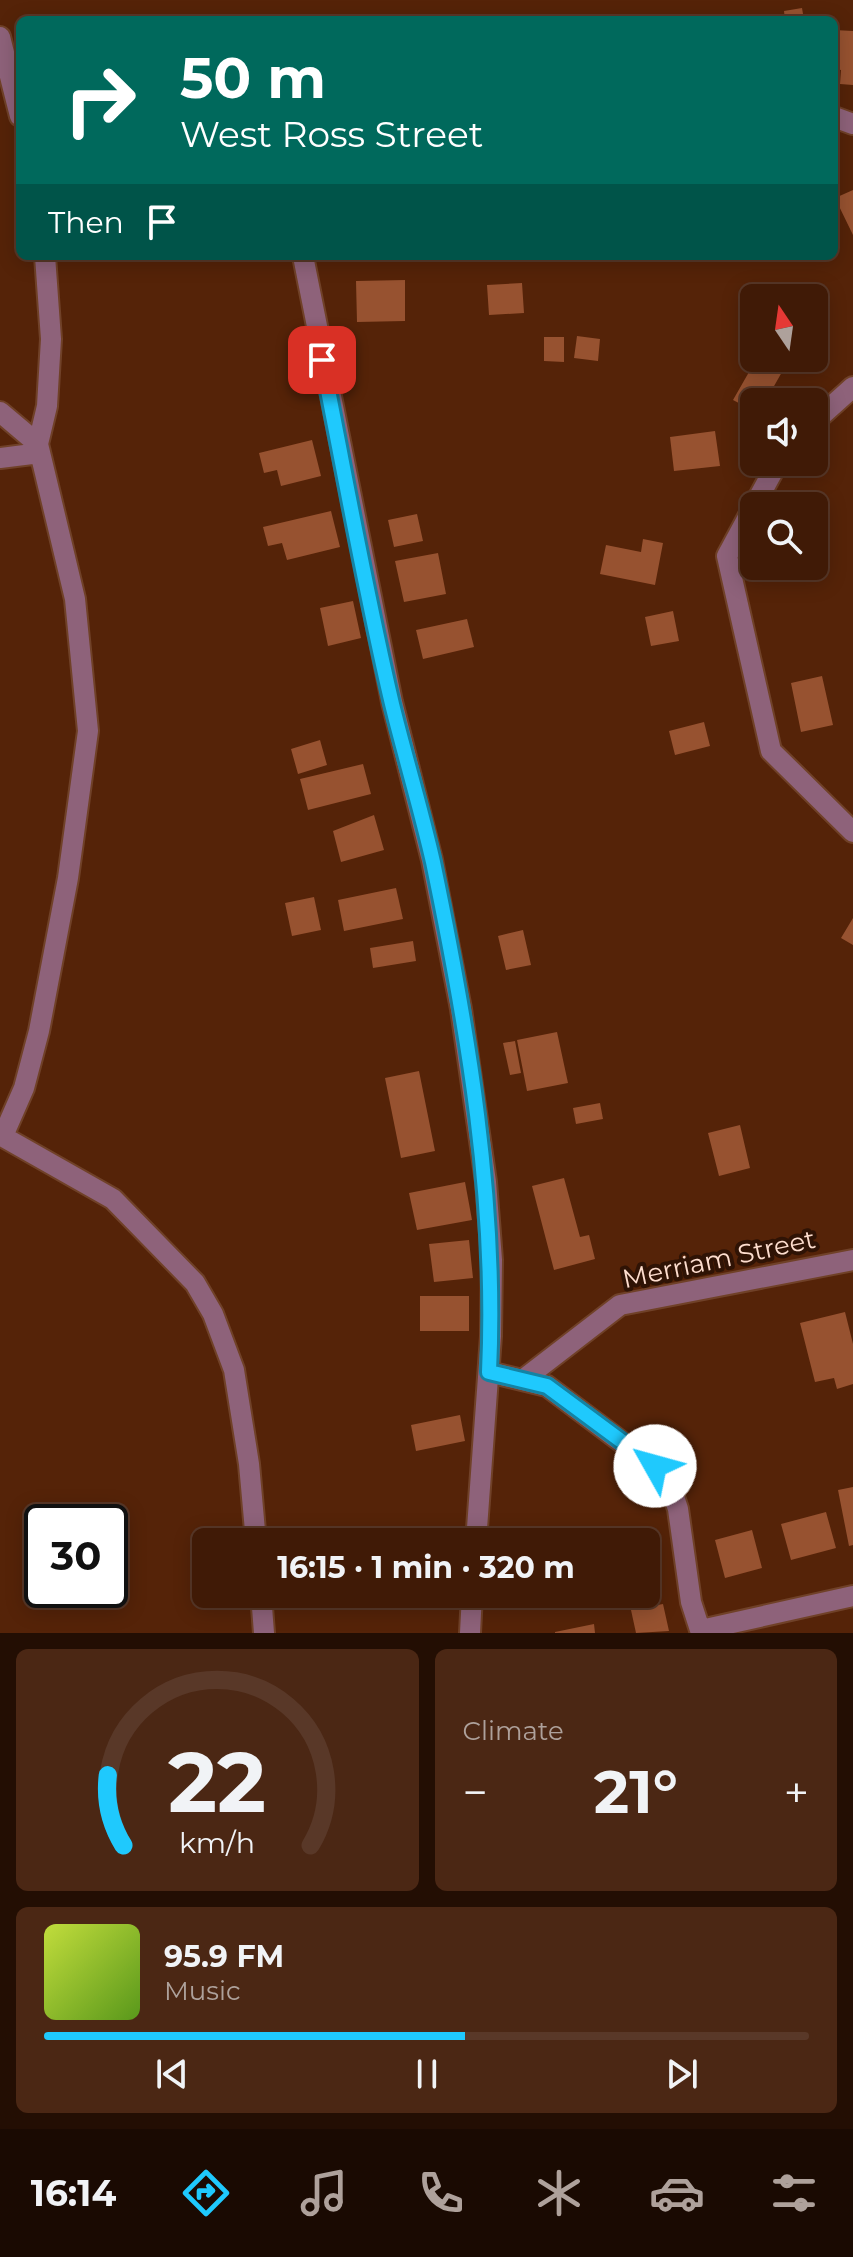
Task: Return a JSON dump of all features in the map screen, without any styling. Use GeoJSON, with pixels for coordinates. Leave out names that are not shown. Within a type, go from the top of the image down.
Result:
{"type":"FeatureCollection","features":[{"type":"Feature","properties":{"kind":"street"},"geometry":{"type":"LineString","coordinates":[[0,37],[16,100]]}},
{"type":"Feature","properties":{"kind":"street"},"geometry":{"type":"LineString","coordinates":[[45,260],[51,339],[47,406],[39,448],[75,599],[88,731],[68,878],[39,1031],[24,1088],[1,1136],[113,1199],[195,1283],[213,1314],[234,1370],[249,1464],[255,1528]]}},
{"type":"Feature","properties":{"kind":"street"},"geometry":{"type":"LineString","coordinates":[[304,260],[392,702],[432,860],[461,1009],[487,1198],[492,1260],[489,1372],[477,1528]]}},
{"type":"Feature","properties":{"kind":"street"},"geometry":{"type":"LineString","coordinates":[[828,409],[853,387]]}},
{"type":"Feature","properties":{"kind":"street"},"geometry":{"type":"LineString","coordinates":[[0,412],[39,448]]}},
{"type":"Feature","properties":{"kind":"street"},"geometry":{"type":"LineString","coordinates":[[0,458],[39,448]]}},
{"type":"Feature","properties":{"kind":"street"},"geometry":{"type":"LineString","coordinates":[[740,532],[727,556],[771,751],[853,832]]}},
{"type":"Feature","properties":{"kind":"street","name":"Merriam Street"},"geometry":{"type":"LineString","coordinates":[[524,1379],[620,1305],[853,1260]]}},
{"type":"Feature","properties":{"kind":"street"},"geometry":{"type":"LineString","coordinates":[[489,1372],[547,1386],[667,1476],[677,1501],[691,1602],[701,1632],[853,1596]]}},
{"type":"Feature","properties":{"kind":"street"},"geometry":{"type":"LineString","coordinates":[[262,1608],[264,1633]]}},
{"type":"Feature","properties":{"kind":"street"},"geometry":{"type":"LineString","coordinates":[[470,1633],[471,1608]]}},
{"type":"Feature","properties":{"kind":"building"},"geometry":{"type":"Polygon","coordinates":[[[802,8],[803,16],[785,16],[784,11],[802,8]]]}},
{"type":"Feature","properties":{"kind":"building"},"geometry":{"type":"Polygon","coordinates":[[[838,30],[853,31],[853,85],[840,84],[841,70],[838,70],[838,30]]]}},
{"type":"Feature","properties":{"kind":"building"},"geometry":{"type":"Polygon","coordinates":[[[853,190],[853,235],[838,204],[838,197],[853,190]]]}},
{"type":"Feature","properties":{"kind":"building"},"geometry":{"type":"Polygon","coordinates":[[[405,280],[405,321],[357,322],[356,281],[405,280]]]}},
{"type":"Feature","properties":{"kind":"building"},"geometry":{"type":"Polygon","coordinates":[[[522,283],[524,313],[489,315],[487,285],[522,283]]]}},
{"type":"Feature","properties":{"kind":"building"},"geometry":{"type":"Polygon","coordinates":[[[577,336],[600,339],[598,361],[574,358],[577,336]]]}},
{"type":"Feature","properties":{"kind":"building"},"geometry":{"type":"Polygon","coordinates":[[[544,337],[564,337],[564,362],[544,361],[544,337]]]}},
{"type":"Feature","properties":{"kind":"building"},"geometry":{"type":"Polygon","coordinates":[[[749,372],[782,372],[773,388],[740,388],[740,404],[733,400],[749,372]]]}},
{"type":"Feature","properties":{"kind":"building"},"geometry":{"type":"Polygon","coordinates":[[[715,431],[720,466],[674,471],[670,437],[715,431]]]}},
{"type":"Feature","properties":{"kind":"building"},"geometry":{"type":"Polygon","coordinates":[[[312,440],[321,476],[281,486],[277,470],[264,473],[259,453],[312,440]]]}},
{"type":"Feature","properties":{"kind":"building"},"geometry":{"type":"Polygon","coordinates":[[[331,511],[340,547],[287,560],[282,543],[268,546],[263,527],[331,511]]]}},
{"type":"Feature","properties":{"kind":"building"},"geometry":{"type":"Polygon","coordinates":[[[417,514],[423,541],[394,547],[388,520],[417,514]]]}},
{"type":"Feature","properties":{"kind":"building"},"geometry":{"type":"Polygon","coordinates":[[[643,539],[663,543],[655,585],[600,574],[606,545],[641,552],[643,539]]]}},
{"type":"Feature","properties":{"kind":"building"},"geometry":{"type":"Polygon","coordinates":[[[438,553],[446,594],[404,602],[395,561],[438,553]]]}},
{"type":"Feature","properties":{"kind":"building"},"geometry":{"type":"Polygon","coordinates":[[[353,601],[361,638],[328,646],[320,608],[353,601]]]}},
{"type":"Feature","properties":{"kind":"building"},"geometry":{"type":"Polygon","coordinates":[[[673,611],[679,641],[651,646],[645,617],[673,611]]]}},
{"type":"Feature","properties":{"kind":"building"},"geometry":{"type":"Polygon","coordinates":[[[467,619],[474,647],[423,659],[416,630],[467,619]]]}},
{"type":"Feature","properties":{"kind":"building"},"geometry":{"type":"Polygon","coordinates":[[[822,676],[833,725],[801,732],[791,683],[822,676]]]}},
{"type":"Feature","properties":{"kind":"building"},"geometry":{"type":"Polygon","coordinates":[[[704,722],[710,746],[675,755],[669,731],[704,722]]]}},
{"type":"Feature","properties":{"kind":"building"},"geometry":{"type":"Polygon","coordinates":[[[320,740],[327,765],[298,774],[291,749],[320,740]]]}},
{"type":"Feature","properties":{"kind":"building"},"geometry":{"type":"Polygon","coordinates":[[[363,764],[371,794],[308,810],[300,779],[363,764]]]}},
{"type":"Feature","properties":{"kind":"building"},"geometry":{"type":"Polygon","coordinates":[[[374,815],[384,850],[341,862],[333,831],[374,815]]]}},
{"type":"Feature","properties":{"kind":"building"},"geometry":{"type":"Polygon","coordinates":[[[396,888],[403,919],[344,931],[338,900],[396,888]]]}},
{"type":"Feature","properties":{"kind":"building"},"geometry":{"type":"Polygon","coordinates":[[[314,897],[321,930],[292,936],[285,903],[314,897]]]}},
{"type":"Feature","properties":{"kind":"building"},"geometry":{"type":"Polygon","coordinates":[[[853,918],[853,945],[841,938],[853,918]]]}},
{"type":"Feature","properties":{"kind":"building"},"geometry":{"type":"Polygon","coordinates":[[[523,930],[531,965],[506,970],[498,936],[523,930]]]}},
{"type":"Feature","properties":{"kind":"building"},"geometry":{"type":"Polygon","coordinates":[[[413,941],[416,961],[373,968],[370,948],[413,941]]]}},
{"type":"Feature","properties":{"kind":"building"},"geometry":{"type":"Polygon","coordinates":[[[557,1032],[568,1083],[527,1091],[517,1040],[557,1032]]]}},
{"type":"Feature","properties":{"kind":"building"},"geometry":{"type":"Polygon","coordinates":[[[515,1041],[521,1073],[510,1075],[503,1043],[515,1041]]]}},
{"type":"Feature","properties":{"kind":"building"},"geometry":{"type":"Polygon","coordinates":[[[419,1071],[435,1151],[401,1158],[385,1078],[419,1071]]]}},
{"type":"Feature","properties":{"kind":"building"},"geometry":{"type":"Polygon","coordinates":[[[600,1103],[603,1119],[576,1124],[573,1108],[600,1103]]]}},
{"type":"Feature","properties":{"kind":"building"},"geometry":{"type":"Polygon","coordinates":[[[740,1125],[750,1168],[719,1176],[708,1133],[740,1125]]]}},
{"type":"Feature","properties":{"kind":"building"},"geometry":{"type":"Polygon","coordinates":[[[564,1178],[580,1237],[589,1235],[595,1259],[554,1270],[532,1186],[564,1178]]]}},
{"type":"Feature","properties":{"kind":"building"},"geometry":{"type":"Polygon","coordinates":[[[465,1182],[472,1220],[417,1230],[409,1193],[465,1182]]]}},
{"type":"Feature","properties":{"kind":"building"},"geometry":{"type":"Polygon","coordinates":[[[469,1240],[473,1278],[434,1282],[429,1244],[469,1240]]]}},
{"type":"Feature","properties":{"kind":"building"},"geometry":{"type":"Polygon","coordinates":[[[420,1296],[469,1296],[469,1331],[420,1331],[420,1296]]]}},
{"type":"Feature","properties":{"kind":"building"},"geometry":{"type":"Polygon","coordinates":[[[845,1312],[853,1344],[853,1384],[837,1389],[834,1378],[815,1382],[800,1323],[845,1312]]]}},
{"type":"Feature","properties":{"kind":"building"},"geometry":{"type":"Polygon","coordinates":[[[460,1415],[465,1441],[416,1451],[411,1425],[460,1415]]]}},
{"type":"Feature","properties":{"kind":"building"},"geometry":{"type":"Polygon","coordinates":[[[853,1487],[853,1545],[849,1546],[838,1490],[853,1487]]]}},
{"type":"Feature","properties":{"kind":"building"},"geometry":{"type":"Polygon","coordinates":[[[826,1512],[836,1548],[791,1560],[781,1524],[826,1512]]]}},
{"type":"Feature","properties":{"kind":"building"},"geometry":{"type":"Polygon","coordinates":[[[752,1530],[762,1568],[725,1578],[715,1540],[752,1530]]]}},
{"type":"Feature","properties":{"kind":"building"},"geometry":{"type":"Polygon","coordinates":[[[663,1604],[669,1631],[636,1633],[631,1610],[660,1608],[663,1604]]]}},
{"type":"Feature","properties":{"kind":"building"},"geometry":{"type":"Polygon","coordinates":[[[594,1624],[595,1633],[555,1633],[555,1632],[594,1624]]]}},
{"type":"Feature","properties":{"kind":"route"},"geometry":{"type":"LineString","coordinates":[[322,360],[392,702],[432,860],[461,1009],[486,1182],[492,1260],[489,1372],[547,1386],[655,1466]]}}]}
